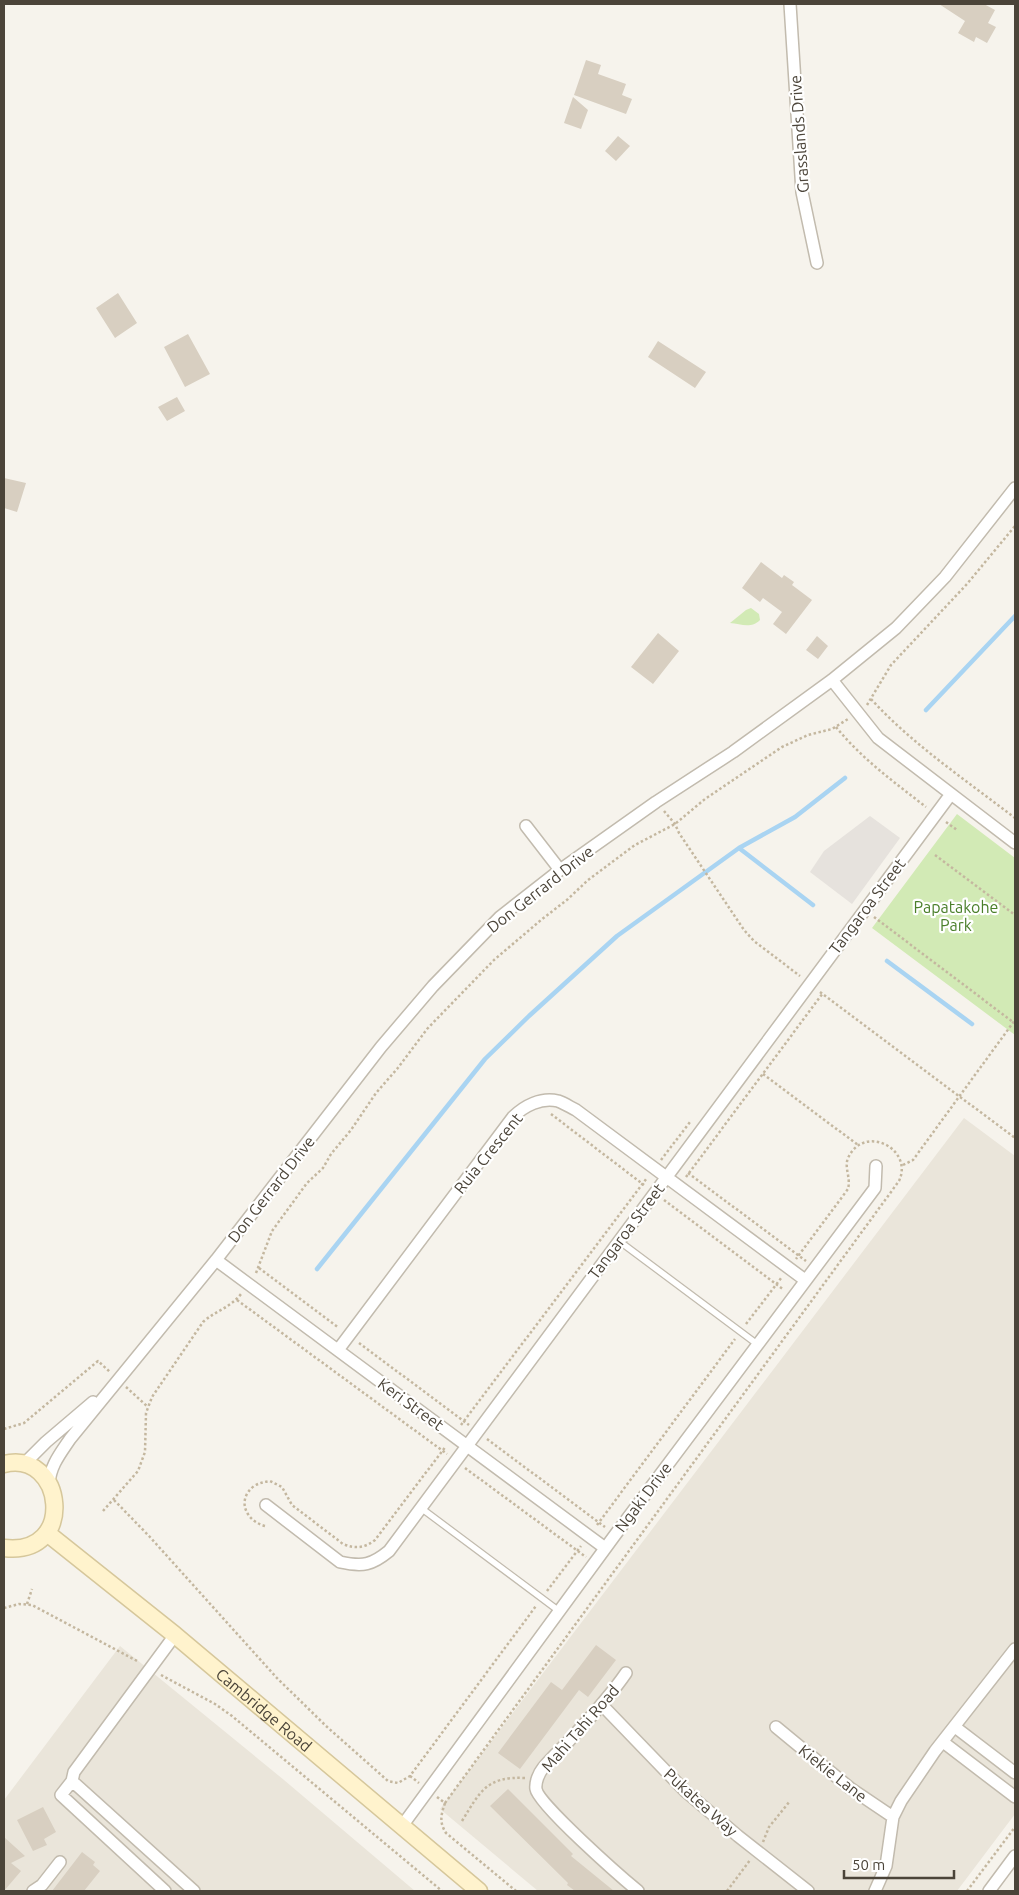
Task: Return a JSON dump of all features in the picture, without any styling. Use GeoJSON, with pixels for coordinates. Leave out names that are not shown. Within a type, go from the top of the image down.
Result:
{"type":"FeatureCollection","features":[{"type":"Feature","properties":{"kind":"main road"},"geometry":{"type":"LineString","coordinates":[[4,1464],[24,1464],[36,1470],[49,1484],[55,1496],[56,1506],[55,1516],[47,1533],[38,1542],[27,1547],[4,1548]]}},
{"type":"Feature","properties":{"kind":"main road","name":"Cambridge Road"},"geometry":{"type":"LineString","coordinates":[[47,1533],[175,1635],[479,1891]]}},
{"type":"Feature","properties":{"kind":"street","name":"Grasslands Drive"},"geometry":{"type":"LineString","coordinates":[[790,4],[802,192],[817,263]]}},
{"type":"Feature","properties":{"kind":"street","name":"Don Gerrard Drive"},"geometry":{"type":"LineString","coordinates":[[49,1484],[50,1473],[55,1462],[113,1385],[216,1260],[381,1047],[433,986],[500,917],[560,870],[656,802],[733,752],[832,680],[896,628],[945,577],[1015,488]]}},
{"type":"Feature","properties":{"kind":"street"},"geometry":{"type":"LineString","coordinates":[[832,680],[878,738],[1015,843]]}},
{"type":"Feature","properties":{"kind":"street","name":"Tangaroa Street"},"geometry":{"type":"LineString","coordinates":[[266,1505],[340,1562],[352,1565],[369,1564],[384,1555],[421,1508],[810,984],[864,910],[946,791]]}},
{"type":"Feature","properties":{"kind":"street"},"geometry":{"type":"LineString","coordinates":[[526,826],[560,870]]}},
{"type":"Feature","properties":{"kind":"street","name":"Ruia Crescent"},"geometry":{"type":"LineString","coordinates":[[338,1350],[513,1117],[525,1108],[546,1100],[558,1101],[576,1110],[805,1280]]}},
{"type":"Feature","properties":{"kind":"street","name":"Ngaki Drive"},"geometry":{"type":"LineString","coordinates":[[402,1826],[605,1548],[874,1188],[876,1166]]}},
{"type":"Feature","properties":{"kind":"street","name":"Keri Street"},"geometry":{"type":"LineString","coordinates":[[216,1260],[605,1548]]}},
{"type":"Feature","properties":{"kind":"street","name":"Don Gerrard Drive"},"geometry":{"type":"LineString","coordinates":[[24,1464],[46,1442],[113,1385]]}},
{"type":"Feature","properties":{"kind":"street"},"geometry":{"type":"LineString","coordinates":[[164,1891],[61,1795],[72,1781],[74,1772],[175,1635]]}},
{"type":"Feature","properties":{"kind":"street"},"geometry":{"type":"LineString","coordinates":[[875,1891],[886,1866],[893,1817],[900,1801],[1015,1649]]}},
{"type":"Feature","properties":{"kind":"street","name":"Mahi Tahi Road"},"geometry":{"type":"LineString","coordinates":[[626,1673],[602,1705],[543,1768],[538,1778],[536,1790],[539,1797],[606,1864],[638,1891]]}},
{"type":"Feature","properties":{"kind":"street","name":"Pukatea Way"},"geometry":{"type":"LineString","coordinates":[[602,1705],[685,1791],[808,1891]]}},
{"type":"Feature","properties":{"kind":"street"},"geometry":{"type":"LineString","coordinates":[[955,1726],[1015,1773]]}},
{"type":"Feature","properties":{"kind":"street","name":"Kiekie Lane"},"geometry":{"type":"LineString","coordinates":[[776,1728],[850,1788],[893,1817]]}},
{"type":"Feature","properties":{"kind":"street"},"geometry":{"type":"LineString","coordinates":[[943,1742],[1015,1797]]}},
{"type":"Feature","properties":{"kind":"street"},"geometry":{"type":"LineString","coordinates":[[72,1781],[194,1891]]}},
{"type":"Feature","properties":{"kind":"street"},"geometry":{"type":"LineString","coordinates":[[989,1891],[1015,1856]]}},
{"type":"Feature","properties":{"kind":"street"},"geometry":{"type":"LineString","coordinates":[[42,1889],[60,1862]]}},
{"type":"Feature","properties":{"kind":"lane"},"geometry":{"type":"LineString","coordinates":[[619,1241],[757,1344]]}},
{"type":"Feature","properties":{"kind":"lane"},"geometry":{"type":"LineString","coordinates":[[421,1508],[559,1611]]}},
{"type":"Feature","properties":{"kind":"path"},"geometry":{"type":"LineString","coordinates":[[103,1511],[132,1480],[143,1462],[146,1412],[152,1397],[203,1322],[209,1316],[220,1312],[236,1300],[249,1285],[259,1268],[272,1231],[281,1218],[307,1182],[323,1168],[331,1154],[351,1130],[376,1093],[428,1028],[494,960],[595,875],[635,845],[675,824],[705,799],[782,747],[808,735],[836,727],[858,712],[871,699],[891,666],[967,584],[1015,526]]}},
{"type":"Feature","properties":{"kind":"path"},"geometry":{"type":"LineString","coordinates":[[871,699],[894,723],[927,751],[1015,818]]}},
{"type":"Feature","properties":{"kind":"path"},"geometry":{"type":"LineString","coordinates":[[836,727],[858,752],[880,772],[957,830]]}},
{"type":"Feature","properties":{"kind":"path"},"geometry":{"type":"LineString","coordinates":[[931,811],[946,791]]}},
{"type":"Feature","properties":{"kind":"path"},"geometry":{"type":"LineString","coordinates":[[656,802],[675,824],[679,833],[740,925],[754,941],[1015,1138]]}},
{"type":"Feature","properties":{"kind":"path"},"geometry":{"type":"LineString","coordinates":[[935,855],[1015,915]]}},
{"type":"Feature","properties":{"kind":"path"},"geometry":{"type":"LineString","coordinates":[[864,910],[1014,1021],[913,1160],[903,1165]]}},
{"type":"Feature","properties":{"kind":"path"},"geometry":{"type":"LineString","coordinates":[[800,976],[805,968]]}},
{"type":"Feature","properties":{"kind":"path"},"geometry":{"type":"LineString","coordinates":[[678,1187],[823,994]]}},
{"type":"Feature","properties":{"kind":"path"},"geometry":{"type":"LineString","coordinates":[[763,1074],[858,1145]]}},
{"type":"Feature","properties":{"kind":"path"},"geometry":{"type":"LineString","coordinates":[[536,1103],[807,1308]]}},
{"type":"Feature","properties":{"kind":"path"},"geometry":{"type":"LineString","coordinates":[[265,1526],[255,1524],[248,1516],[244,1507],[247,1496],[253,1487],[270,1481],[282,1487],[292,1505],[343,1544],[367,1546],[375,1540],[694,1117]]}},
{"type":"Feature","properties":{"kind":"path"},"geometry":{"type":"LineString","coordinates":[[664,1156],[829,1278]]}},
{"type":"Feature","properties":{"kind":"path"},"geometry":{"type":"LineString","coordinates":[[259,1268],[632,1547]]}},
{"type":"Feature","properties":{"kind":"path"},"geometry":{"type":"LineString","coordinates":[[236,1300],[612,1576]]}},
{"type":"Feature","properties":{"kind":"path"},"geometry":{"type":"LineString","coordinates":[[4,1429],[24,1423],[98,1361]]}},
{"type":"Feature","properties":{"kind":"path"},"geometry":{"type":"LineString","coordinates":[[114,1500],[269,1670],[326,1726],[388,1781],[398,1783],[410,1776],[445,1803],[441,1813],[441,1824],[446,1833],[516,1891]]}},
{"type":"Feature","properties":{"kind":"path"},"geometry":{"type":"LineString","coordinates":[[26,1604],[32,1589]]}},
{"type":"Feature","properties":{"kind":"path"},"geometry":{"type":"LineString","coordinates":[[4,1608],[19,1604],[32,1605],[215,1704],[232,1716],[442,1891]]}},
{"type":"Feature","properties":{"kind":"path"},"geometry":{"type":"LineString","coordinates":[[462,1821],[483,1789],[502,1779],[513,1777],[538,1778]]}},
{"type":"Feature","properties":{"kind":"path"},"geometry":{"type":"LineString","coordinates":[[967,1891],[1015,1827]]}},
{"type":"Feature","properties":{"kind":"shaded area"},"geometry":{"type":"Polygon","coordinates":[[[870,816],[900,838],[852,904],[810,872],[824,851],[870,816]]]}},
{"type":"Feature","properties":{"kind":"shaded area"},"geometry":{"type":"Polygon","coordinates":[[[964,1118],[1015,1156],[1015,1814],[957,1891],[538,1891],[440,1809],[964,1118]]]}},
{"type":"Feature","properties":{"kind":"shaded area"},"geometry":{"type":"Polygon","coordinates":[[[120,1646],[284,1780],[415,1891],[4,1891],[4,1800],[120,1646]]]}},
{"type":"Feature","properties":{"kind":"green space"},"geometry":{"type":"Polygon","coordinates":[[[751,608],[759,614],[760,620],[757,623],[746,625],[730,623],[746,610],[751,608]]]}},
{"type":"Feature","properties":{"kind":"green space","name":"Papatakohe Park"},"geometry":{"type":"Polygon","coordinates":[[[957,814],[1015,858],[1015,1035],[872,928],[957,814]]]}},
{"type":"Feature","properties":{"kind":"building"},"geometry":{"type":"Polygon","coordinates":[[[939,4],[984,4],[995,10],[988,23],[996,27],[987,43],[976,37],[974,42],[958,33],[965,21],[939,4]]]}},
{"type":"Feature","properties":{"kind":"building"},"geometry":{"type":"Polygon","coordinates":[[[586,60],[601,65],[598,74],[626,84],[622,95],[632,99],[626,114],[574,95],[586,60]]]}},
{"type":"Feature","properties":{"kind":"building"},"geometry":{"type":"Polygon","coordinates":[[[573,97],[588,110],[581,129],[564,123],[573,97]]]}},
{"type":"Feature","properties":{"kind":"building"},"geometry":{"type":"Polygon","coordinates":[[[618,136],[630,146],[616,161],[605,151],[618,136]]]}},
{"type":"Feature","properties":{"kind":"building"},"geometry":{"type":"Polygon","coordinates":[[[118,293],[137,323],[115,338],[96,308],[118,293]]]}},
{"type":"Feature","properties":{"kind":"building"},"geometry":{"type":"Polygon","coordinates":[[[188,334],[210,374],[185,387],[164,347],[188,334]]]}},
{"type":"Feature","properties":{"kind":"building"},"geometry":{"type":"Polygon","coordinates":[[[658,341],[706,372],[695,388],[648,357],[658,341]]]}},
{"type":"Feature","properties":{"kind":"building"},"geometry":{"type":"Polygon","coordinates":[[[177,397],[185,411],[167,421],[158,407],[177,397]]]}},
{"type":"Feature","properties":{"kind":"building"},"geometry":{"type":"Polygon","coordinates":[[[4,478],[26,483],[17,512],[4,508],[4,478]]]}},
{"type":"Feature","properties":{"kind":"building"},"geometry":{"type":"Polygon","coordinates":[[[761,562],[782,578],[784,575],[794,582],[792,585],[812,600],[786,634],[773,624],[782,612],[763,598],[760,602],[742,588],[761,562]]]}},
{"type":"Feature","properties":{"kind":"building"},"geometry":{"type":"Polygon","coordinates":[[[658,633],[679,651],[653,684],[631,667],[658,633]]]}},
{"type":"Feature","properties":{"kind":"building"},"geometry":{"type":"Polygon","coordinates":[[[817,636],[828,646],[818,659],[806,650],[817,636]]]}},
{"type":"Feature","properties":{"kind":"building"},"geometry":{"type":"Polygon","coordinates":[[[596,1645],[616,1660],[588,1697],[579,1690],[520,1769],[498,1753],[551,1682],[562,1690],[596,1645]]]}},
{"type":"Feature","properties":{"kind":"building"},"geometry":{"type":"Polygon","coordinates":[[[508,1789],[573,1854],[571,1856],[614,1891],[575,1891],[567,1885],[568,1883],[490,1806],[508,1789]]]}},
{"type":"Feature","properties":{"kind":"building"},"geometry":{"type":"Polygon","coordinates":[[[43,1807],[56,1832],[44,1839],[47,1845],[33,1851],[17,1820],[43,1807]]]}},
{"type":"Feature","properties":{"kind":"building"},"geometry":{"type":"Polygon","coordinates":[[[4,1837],[25,1856],[11,1863],[21,1871],[4,1891],[4,1837]]]}},
{"type":"Feature","properties":{"kind":"building"},"geometry":{"type":"Polygon","coordinates":[[[82,1852],[95,1862],[93,1865],[100,1871],[84,1891],[52,1891],[82,1852]]]}},
{"type":"Feature","properties":{"kind":"waterway"},"geometry":{"type":"LineString","coordinates":[[926,710],[1015,616]]}},
{"type":"Feature","properties":{"kind":"waterway"},"geometry":{"type":"LineString","coordinates":[[317,1269],[485,1059],[529,1016],[617,936],[739,848],[795,817],[845,778]]}},
{"type":"Feature","properties":{"kind":"waterway"},"geometry":{"type":"LineString","coordinates":[[739,848],[813,905]]}},
{"type":"Feature","properties":{"kind":"waterway"},"geometry":{"type":"LineString","coordinates":[[887,961],[972,1024]]}}]}
